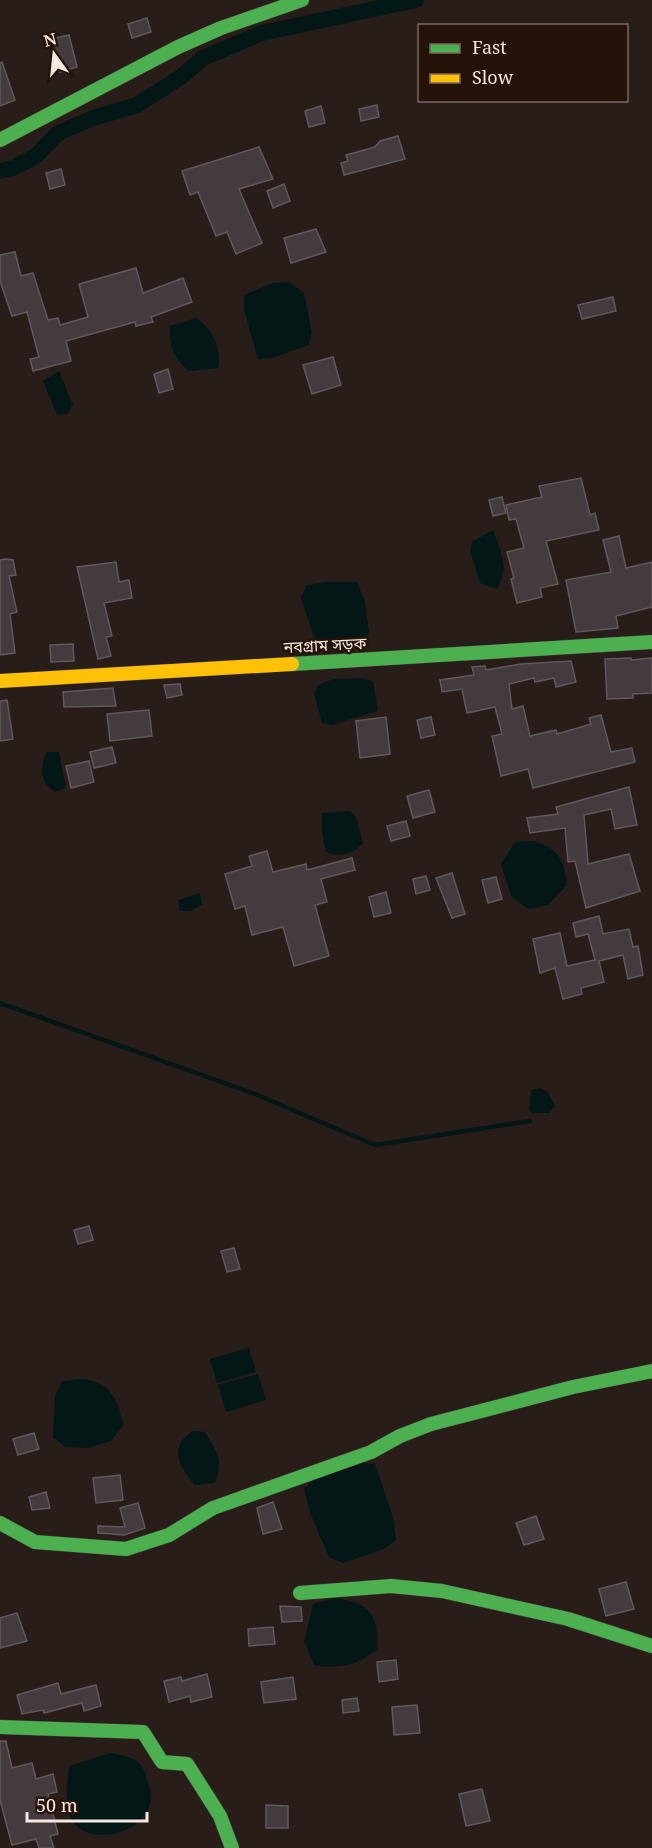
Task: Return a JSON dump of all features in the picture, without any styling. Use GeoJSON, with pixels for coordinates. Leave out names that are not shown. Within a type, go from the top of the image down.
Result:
{"type":"FeatureCollection","features":[{"type":"Feature","properties":{"kind":"street"},"geometry":{"type":"LineString","coordinates":[[0,140],[178,47],[221,28],[302,0]]}},
{"type":"Feature","properties":{"kind":"street","name":"নবগ্রাম সড়ক"},"geometry":{"type":"LineString","coordinates":[[0,681],[652,642]]}},
{"type":"Feature","properties":{"kind":"street"},"geometry":{"type":"LineString","coordinates":[[0,1522],[35,1542],[126,1549],[169,1535],[213,1508],[371,1452],[391,1437],[601,1379],[652,1371]]}},
{"type":"Feature","properties":{"kind":"street"},"geometry":{"type":"LineString","coordinates":[[300,1593],[391,1586],[442,1591],[568,1619],[652,1646]]}},
{"type":"Feature","properties":{"kind":"street"},"geometry":{"type":"LineString","coordinates":[[0,1727],[143,1732],[154,1746],[162,1762],[187,1764],[231,1840],[232,1848]]}},
{"type":"Feature","properties":{"kind":"shaded area"},"geometry":{"type":"Polygon","coordinates":[[[289,282],[304,293],[312,333],[309,345],[272,358],[258,359],[244,310],[244,295],[272,283],[289,282]]]}},
{"type":"Feature","properties":{"kind":"shaded area"},"geometry":{"type":"Polygon","coordinates":[[[196,318],[207,327],[217,346],[218,368],[189,371],[173,352],[170,326],[196,318]]]}},
{"type":"Feature","properties":{"kind":"shaded area"},"geometry":{"type":"Polygon","coordinates":[[[59,371],[73,405],[67,414],[57,415],[43,381],[59,371]]]}},
{"type":"Feature","properties":{"kind":"shaded area"},"geometry":{"type":"Polygon","coordinates":[[[493,530],[504,567],[497,589],[480,583],[470,551],[472,542],[493,530]]]}},
{"type":"Feature","properties":{"kind":"shaded area"},"geometry":{"type":"Polygon","coordinates":[[[325,582],[357,582],[365,602],[369,632],[365,639],[319,644],[314,637],[301,598],[307,585],[325,582]]]}},
{"type":"Feature","properties":{"kind":"shaded area"},"geometry":{"type":"Polygon","coordinates":[[[362,678],[373,681],[378,711],[332,725],[322,723],[314,693],[318,685],[333,679],[362,678]]]}},
{"type":"Feature","properties":{"kind":"shaded area"},"geometry":{"type":"Polygon","coordinates":[[[47,752],[59,752],[66,788],[55,792],[46,784],[42,774],[47,752]]]}},
{"type":"Feature","properties":{"kind":"shaded area"},"geometry":{"type":"Polygon","coordinates":[[[350,811],[356,817],[363,843],[346,854],[326,852],[322,834],[322,813],[350,811]]]}},
{"type":"Feature","properties":{"kind":"shaded area"},"geometry":{"type":"Polygon","coordinates":[[[534,841],[550,848],[559,857],[567,885],[548,905],[528,909],[511,896],[501,864],[515,842],[534,841]]]}},
{"type":"Feature","properties":{"kind":"shaded area"},"geometry":{"type":"Polygon","coordinates":[[[200,893],[202,905],[190,911],[180,911],[178,900],[200,893]]]}},
{"type":"Feature","properties":{"kind":"shaded area"},"geometry":{"type":"Polygon","coordinates":[[[540,1088],[548,1092],[555,1106],[549,1113],[532,1113],[529,1110],[531,1090],[540,1088]]]}},
{"type":"Feature","properties":{"kind":"shaded area"},"geometry":{"type":"Polygon","coordinates":[[[249,1348],[256,1372],[217,1383],[210,1359],[249,1348]]]}},
{"type":"Feature","properties":{"kind":"shaded area"},"geometry":{"type":"Polygon","coordinates":[[[258,1374],[266,1400],[226,1412],[218,1385],[258,1374]]]}},
{"type":"Feature","properties":{"kind":"shaded area"},"geometry":{"type":"Polygon","coordinates":[[[83,1379],[100,1384],[107,1389],[116,1401],[123,1426],[111,1441],[88,1448],[65,1447],[53,1437],[55,1396],[62,1381],[83,1379]]]}},
{"type":"Feature","properties":{"kind":"shaded area"},"geometry":{"type":"Polygon","coordinates":[[[193,1431],[205,1432],[216,1451],[219,1469],[215,1483],[195,1485],[181,1464],[178,1450],[185,1437],[193,1431]]]}},
{"type":"Feature","properties":{"kind":"shaded area"},"geometry":{"type":"Polygon","coordinates":[[[362,1463],[375,1464],[393,1517],[396,1540],[384,1549],[343,1563],[329,1557],[310,1513],[304,1489],[314,1479],[362,1463]]]}},
{"type":"Feature","properties":{"kind":"shaded area"},"geometry":{"type":"Polygon","coordinates":[[[334,1598],[356,1603],[369,1612],[376,1627],[377,1649],[363,1659],[348,1665],[331,1667],[314,1665],[304,1641],[313,1604],[334,1598]]]}},
{"type":"Feature","properties":{"kind":"shaded area"},"geometry":{"type":"Polygon","coordinates":[[[110,1753],[134,1759],[142,1766],[151,1798],[148,1810],[130,1828],[118,1833],[92,1834],[80,1829],[69,1815],[67,1794],[69,1766],[110,1753]]]}},
{"type":"Feature","properties":{"kind":"building"},"geometry":{"type":"Polygon","coordinates":[[[147,18],[151,32],[132,38],[128,24],[147,18]]]}},
{"type":"Feature","properties":{"kind":"building"},"geometry":{"type":"Polygon","coordinates":[[[69,35],[77,67],[60,72],[51,39],[69,35]]]}},
{"type":"Feature","properties":{"kind":"building"},"geometry":{"type":"Polygon","coordinates":[[[2,62],[15,100],[0,106],[0,63],[2,62]]]}},
{"type":"Feature","properties":{"kind":"building"},"geometry":{"type":"Polygon","coordinates":[[[377,105],[379,117],[361,121],[359,109],[377,105]]]}},
{"type":"Feature","properties":{"kind":"building"},"geometry":{"type":"Polygon","coordinates":[[[321,106],[325,123],[309,127],[305,111],[321,106]]]}},
{"type":"Feature","properties":{"kind":"building"},"geometry":{"type":"Polygon","coordinates":[[[398,136],[405,159],[344,175],[341,163],[348,161],[346,155],[375,147],[380,141],[398,136]]]}},
{"type":"Feature","properties":{"kind":"building"},"geometry":{"type":"Polygon","coordinates":[[[259,147],[273,179],[239,189],[262,243],[236,254],[227,232],[216,236],[198,192],[190,195],[182,171],[259,147]]]}},
{"type":"Feature","properties":{"kind":"building"},"geometry":{"type":"Polygon","coordinates":[[[61,169],[65,185],[50,189],[46,173],[61,169]]]}},
{"type":"Feature","properties":{"kind":"building"},"geometry":{"type":"Polygon","coordinates":[[[284,184],[290,201],[273,208],[267,191],[284,184]]]}},
{"type":"Feature","properties":{"kind":"building"},"geometry":{"type":"Polygon","coordinates":[[[316,229],[326,252],[291,263],[284,238],[316,229]]]}},
{"type":"Feature","properties":{"kind":"building"},"geometry":{"type":"Polygon","coordinates":[[[15,252],[21,276],[33,273],[48,320],[58,318],[60,325],[88,317],[79,284],[136,268],[143,293],[183,278],[192,302],[151,317],[153,322],[136,326],[135,322],[66,341],[71,361],[33,371],[30,359],[39,357],[27,312],[12,316],[0,281],[0,255],[15,252]]]}},
{"type":"Feature","properties":{"kind":"building"},"geometry":{"type":"Polygon","coordinates":[[[613,297],[616,311],[582,319],[578,305],[613,297]]]}},
{"type":"Feature","properties":{"kind":"building"},"geometry":{"type":"Polygon","coordinates":[[[333,357],[341,385],[312,394],[303,365],[333,357]]]}},
{"type":"Feature","properties":{"kind":"building"},"geometry":{"type":"Polygon","coordinates":[[[168,369],[173,389],[159,393],[154,374],[168,369]]]}},
{"type":"Feature","properties":{"kind":"building"},"geometry":{"type":"Polygon","coordinates":[[[581,478],[590,515],[595,513],[599,530],[546,541],[558,584],[540,588],[542,597],[517,603],[511,579],[514,578],[507,552],[524,548],[516,519],[509,520],[506,505],[542,497],[539,486],[581,478]]]}},
{"type":"Feature","properties":{"kind":"building"},"geometry":{"type":"Polygon","coordinates":[[[502,497],[506,513],[493,516],[489,500],[502,497]]]}},
{"type":"Feature","properties":{"kind":"building"},"geometry":{"type":"Polygon","coordinates":[[[619,536],[626,568],[652,562],[652,607],[616,616],[618,628],[576,632],[566,580],[611,572],[603,540],[619,536]]]}},
{"type":"Feature","properties":{"kind":"building"},"geometry":{"type":"Polygon","coordinates":[[[0,560],[13,560],[16,575],[9,576],[17,612],[10,614],[15,653],[0,655],[0,560]]]}},
{"type":"Feature","properties":{"kind":"building"},"geometry":{"type":"Polygon","coordinates":[[[116,562],[119,582],[129,580],[132,598],[104,603],[112,636],[106,637],[111,656],[98,659],[77,567],[116,562]]]}},
{"type":"Feature","properties":{"kind":"building"},"geometry":{"type":"Polygon","coordinates":[[[73,644],[74,661],[51,662],[50,645],[73,644]]]}},
{"type":"Feature","properties":{"kind":"building"},"geometry":{"type":"Polygon","coordinates":[[[631,658],[631,660],[652,658],[652,693],[633,694],[633,698],[607,699],[605,659],[631,658]]]}},
{"type":"Feature","properties":{"kind":"building"},"geometry":{"type":"Polygon","coordinates":[[[571,661],[576,682],[556,687],[554,678],[535,682],[534,678],[509,684],[512,709],[523,706],[530,736],[556,730],[557,734],[591,724],[589,718],[601,715],[611,752],[632,748],[635,762],[533,788],[528,769],[501,776],[492,736],[502,734],[495,707],[467,713],[462,689],[442,692],[440,680],[474,675],[472,667],[485,666],[486,670],[521,664],[571,661]]]}},
{"type":"Feature","properties":{"kind":"building"},"geometry":{"type":"Polygon","coordinates":[[[180,684],[182,695],[167,698],[164,685],[180,684]]]}},
{"type":"Feature","properties":{"kind":"building"},"geometry":{"type":"Polygon","coordinates":[[[113,688],[116,706],[64,707],[63,692],[113,688]]]}},
{"type":"Feature","properties":{"kind":"building"},"geometry":{"type":"Polygon","coordinates":[[[7,700],[13,739],[0,741],[0,701],[7,700]]]}},
{"type":"Feature","properties":{"kind":"building"},"geometry":{"type":"Polygon","coordinates":[[[149,710],[152,736],[110,741],[107,714],[149,710]]]}},
{"type":"Feature","properties":{"kind":"building"},"geometry":{"type":"Polygon","coordinates":[[[386,717],[390,754],[360,758],[356,721],[386,717]]]}},
{"type":"Feature","properties":{"kind":"building"},"geometry":{"type":"Polygon","coordinates":[[[431,717],[435,735],[421,738],[417,720],[431,717]]]}},
{"type":"Feature","properties":{"kind":"building"},"geometry":{"type":"Polygon","coordinates":[[[112,747],[116,763],[94,768],[90,752],[112,747]]]}},
{"type":"Feature","properties":{"kind":"building"},"geometry":{"type":"Polygon","coordinates":[[[89,761],[94,782],[71,788],[66,766],[89,761]]]}},
{"type":"Feature","properties":{"kind":"building"},"geometry":{"type":"Polygon","coordinates":[[[629,787],[637,825],[615,829],[611,809],[584,815],[588,864],[629,854],[640,891],[586,908],[575,861],[568,862],[565,828],[530,833],[527,818],[558,814],[556,807],[629,787]]]}},
{"type":"Feature","properties":{"kind":"building"},"geometry":{"type":"Polygon","coordinates":[[[429,790],[435,812],[413,818],[407,796],[429,790]]]}},
{"type":"Feature","properties":{"kind":"building"},"geometry":{"type":"Polygon","coordinates":[[[406,821],[410,836],[391,841],[387,826],[406,821]]]}},
{"type":"Feature","properties":{"kind":"building"},"geometry":{"type":"Polygon","coordinates":[[[267,851],[273,872],[306,864],[307,870],[352,858],[355,870],[321,879],[327,902],[315,905],[329,956],[294,966],[283,927],[252,935],[245,906],[235,909],[225,874],[252,866],[249,856],[267,851]]]}},
{"type":"Feature","properties":{"kind":"building"},"geometry":{"type":"Polygon","coordinates":[[[452,873],[465,914],[452,918],[436,878],[452,873]]]}},
{"type":"Feature","properties":{"kind":"building"},"geometry":{"type":"Polygon","coordinates":[[[426,876],[430,890],[416,894],[413,879],[426,876]]]}},
{"type":"Feature","properties":{"kind":"building"},"geometry":{"type":"Polygon","coordinates":[[[496,877],[502,899],[488,903],[482,880],[496,877]]]}},
{"type":"Feature","properties":{"kind":"building"},"geometry":{"type":"Polygon","coordinates":[[[386,892],[391,913],[374,917],[369,897],[386,892]]]}},
{"type":"Feature","properties":{"kind":"building"},"geometry":{"type":"Polygon","coordinates":[[[599,916],[603,934],[629,929],[633,947],[638,946],[643,975],[628,979],[623,955],[599,961],[604,982],[581,988],[582,994],[563,999],[555,968],[540,973],[533,939],[560,933],[567,966],[595,960],[588,934],[576,937],[573,923],[599,916]]]}},
{"type":"Feature","properties":{"kind":"building"},"geometry":{"type":"Polygon","coordinates":[[[89,1226],[93,1240],[78,1244],[74,1230],[89,1226]]]}},
{"type":"Feature","properties":{"kind":"building"},"geometry":{"type":"Polygon","coordinates":[[[234,1248],[240,1269],[227,1272],[221,1251],[234,1248]]]}},
{"type":"Feature","properties":{"kind":"building"},"geometry":{"type":"Polygon","coordinates":[[[34,1433],[39,1449],[18,1455],[13,1439],[34,1433]]]}},
{"type":"Feature","properties":{"kind":"building"},"geometry":{"type":"Polygon","coordinates":[[[120,1475],[123,1500],[96,1503],[93,1478],[120,1475]]]}},
{"type":"Feature","properties":{"kind":"building"},"geometry":{"type":"Polygon","coordinates":[[[46,1492],[50,1508],[32,1510],[29,1497],[46,1492]]]}},
{"type":"Feature","properties":{"kind":"building"},"geometry":{"type":"Polygon","coordinates":[[[273,1502],[282,1529],[263,1534],[257,1508],[273,1502]]]}},
{"type":"Feature","properties":{"kind":"building"},"geometry":{"type":"Polygon","coordinates":[[[138,1503],[145,1528],[124,1535],[98,1533],[98,1526],[125,1527],[120,1508],[138,1503]]]}},
{"type":"Feature","properties":{"kind":"building"},"geometry":{"type":"Polygon","coordinates":[[[536,1516],[544,1539],[524,1545],[516,1523],[536,1516]]]}},
{"type":"Feature","properties":{"kind":"building"},"geometry":{"type":"Polygon","coordinates":[[[626,1582],[634,1609],[606,1616],[599,1589],[626,1582]]]}},
{"type":"Feature","properties":{"kind":"building"},"geometry":{"type":"Polygon","coordinates":[[[280,1606],[301,1607],[302,1621],[282,1622],[280,1606]]]}},
{"type":"Feature","properties":{"kind":"building"},"geometry":{"type":"Polygon","coordinates":[[[17,1613],[27,1641],[0,1648],[0,1618],[17,1613]]]}},
{"type":"Feature","properties":{"kind":"building"},"geometry":{"type":"Polygon","coordinates":[[[273,1627],[275,1644],[249,1646],[248,1629],[273,1627]]]}},
{"type":"Feature","properties":{"kind":"building"},"geometry":{"type":"Polygon","coordinates":[[[396,1660],[398,1679],[379,1682],[377,1662],[396,1660]]]}},
{"type":"Feature","properties":{"kind":"building"},"geometry":{"type":"Polygon","coordinates":[[[207,1674],[212,1697],[191,1702],[190,1696],[169,1702],[164,1681],[181,1677],[182,1681],[207,1674]]]}},
{"type":"Feature","properties":{"kind":"building"},"geometry":{"type":"Polygon","coordinates":[[[293,1677],[296,1699],[264,1703],[261,1682],[293,1677]]]}},
{"type":"Feature","properties":{"kind":"building"},"geometry":{"type":"Polygon","coordinates":[[[58,1683],[61,1694],[96,1685],[101,1706],[84,1711],[82,1703],[44,1713],[43,1710],[22,1714],[17,1695],[58,1683]]]}},
{"type":"Feature","properties":{"kind":"building"},"geometry":{"type":"Polygon","coordinates":[[[357,1698],[359,1711],[343,1713],[342,1700],[357,1698]]]}},
{"type":"Feature","properties":{"kind":"building"},"geometry":{"type":"Polygon","coordinates":[[[417,1705],[420,1733],[394,1735],[392,1707],[417,1705]]]}},
{"type":"Feature","properties":{"kind":"building"},"geometry":{"type":"Polygon","coordinates":[[[0,1741],[6,1741],[12,1768],[32,1763],[36,1779],[53,1774],[57,1792],[48,1794],[58,1834],[50,1836],[54,1848],[39,1848],[36,1839],[12,1845],[0,1800],[0,1741]]]}},
{"type":"Feature","properties":{"kind":"building"},"geometry":{"type":"Polygon","coordinates":[[[482,1789],[490,1821],[466,1826],[459,1794],[482,1789]]]}},
{"type":"Feature","properties":{"kind":"building"},"geometry":{"type":"Polygon","coordinates":[[[266,1805],[288,1806],[288,1828],[266,1828],[266,1805]]]}},
{"type":"Feature","properties":{"kind":"waterway"},"geometry":{"type":"LineString","coordinates":[[0,171],[13,168],[36,156],[58,133],[93,118],[137,105],[181,77],[203,58],[262,33],[416,0]]}},
{"type":"Feature","properties":{"kind":"waterway"},"geometry":{"type":"LineString","coordinates":[[0,1003],[255,1094],[375,1145],[530,1121]]}},
{"type":"Feature","properties":{"kind":"traffic: fast"},"geometry":{"type":"LineString","coordinates":[[0,140],[178,47],[221,28],[302,0]]}},
{"type":"Feature","properties":{"kind":"traffic: fast"},"geometry":{"type":"LineString","coordinates":[[292,664],[652,642]]}},
{"type":"Feature","properties":{"kind":"traffic: fast"},"geometry":{"type":"LineString","coordinates":[[0,1523],[35,1542],[126,1549],[169,1535],[213,1508],[371,1452],[400,1436],[431,1424],[573,1387],[652,1371]]}},
{"type":"Feature","properties":{"kind":"traffic: fast"},"geometry":{"type":"LineString","coordinates":[[300,1593],[391,1586],[442,1591],[568,1619],[652,1646]]}},
{"type":"Feature","properties":{"kind":"traffic: fast"},"geometry":{"type":"LineString","coordinates":[[0,1727],[143,1732],[162,1762],[187,1764],[220,1816],[232,1848]]}},
{"type":"Feature","properties":{"kind":"traffic: slow"},"geometry":{"type":"LineString","coordinates":[[0,681],[292,664]]}}]}
